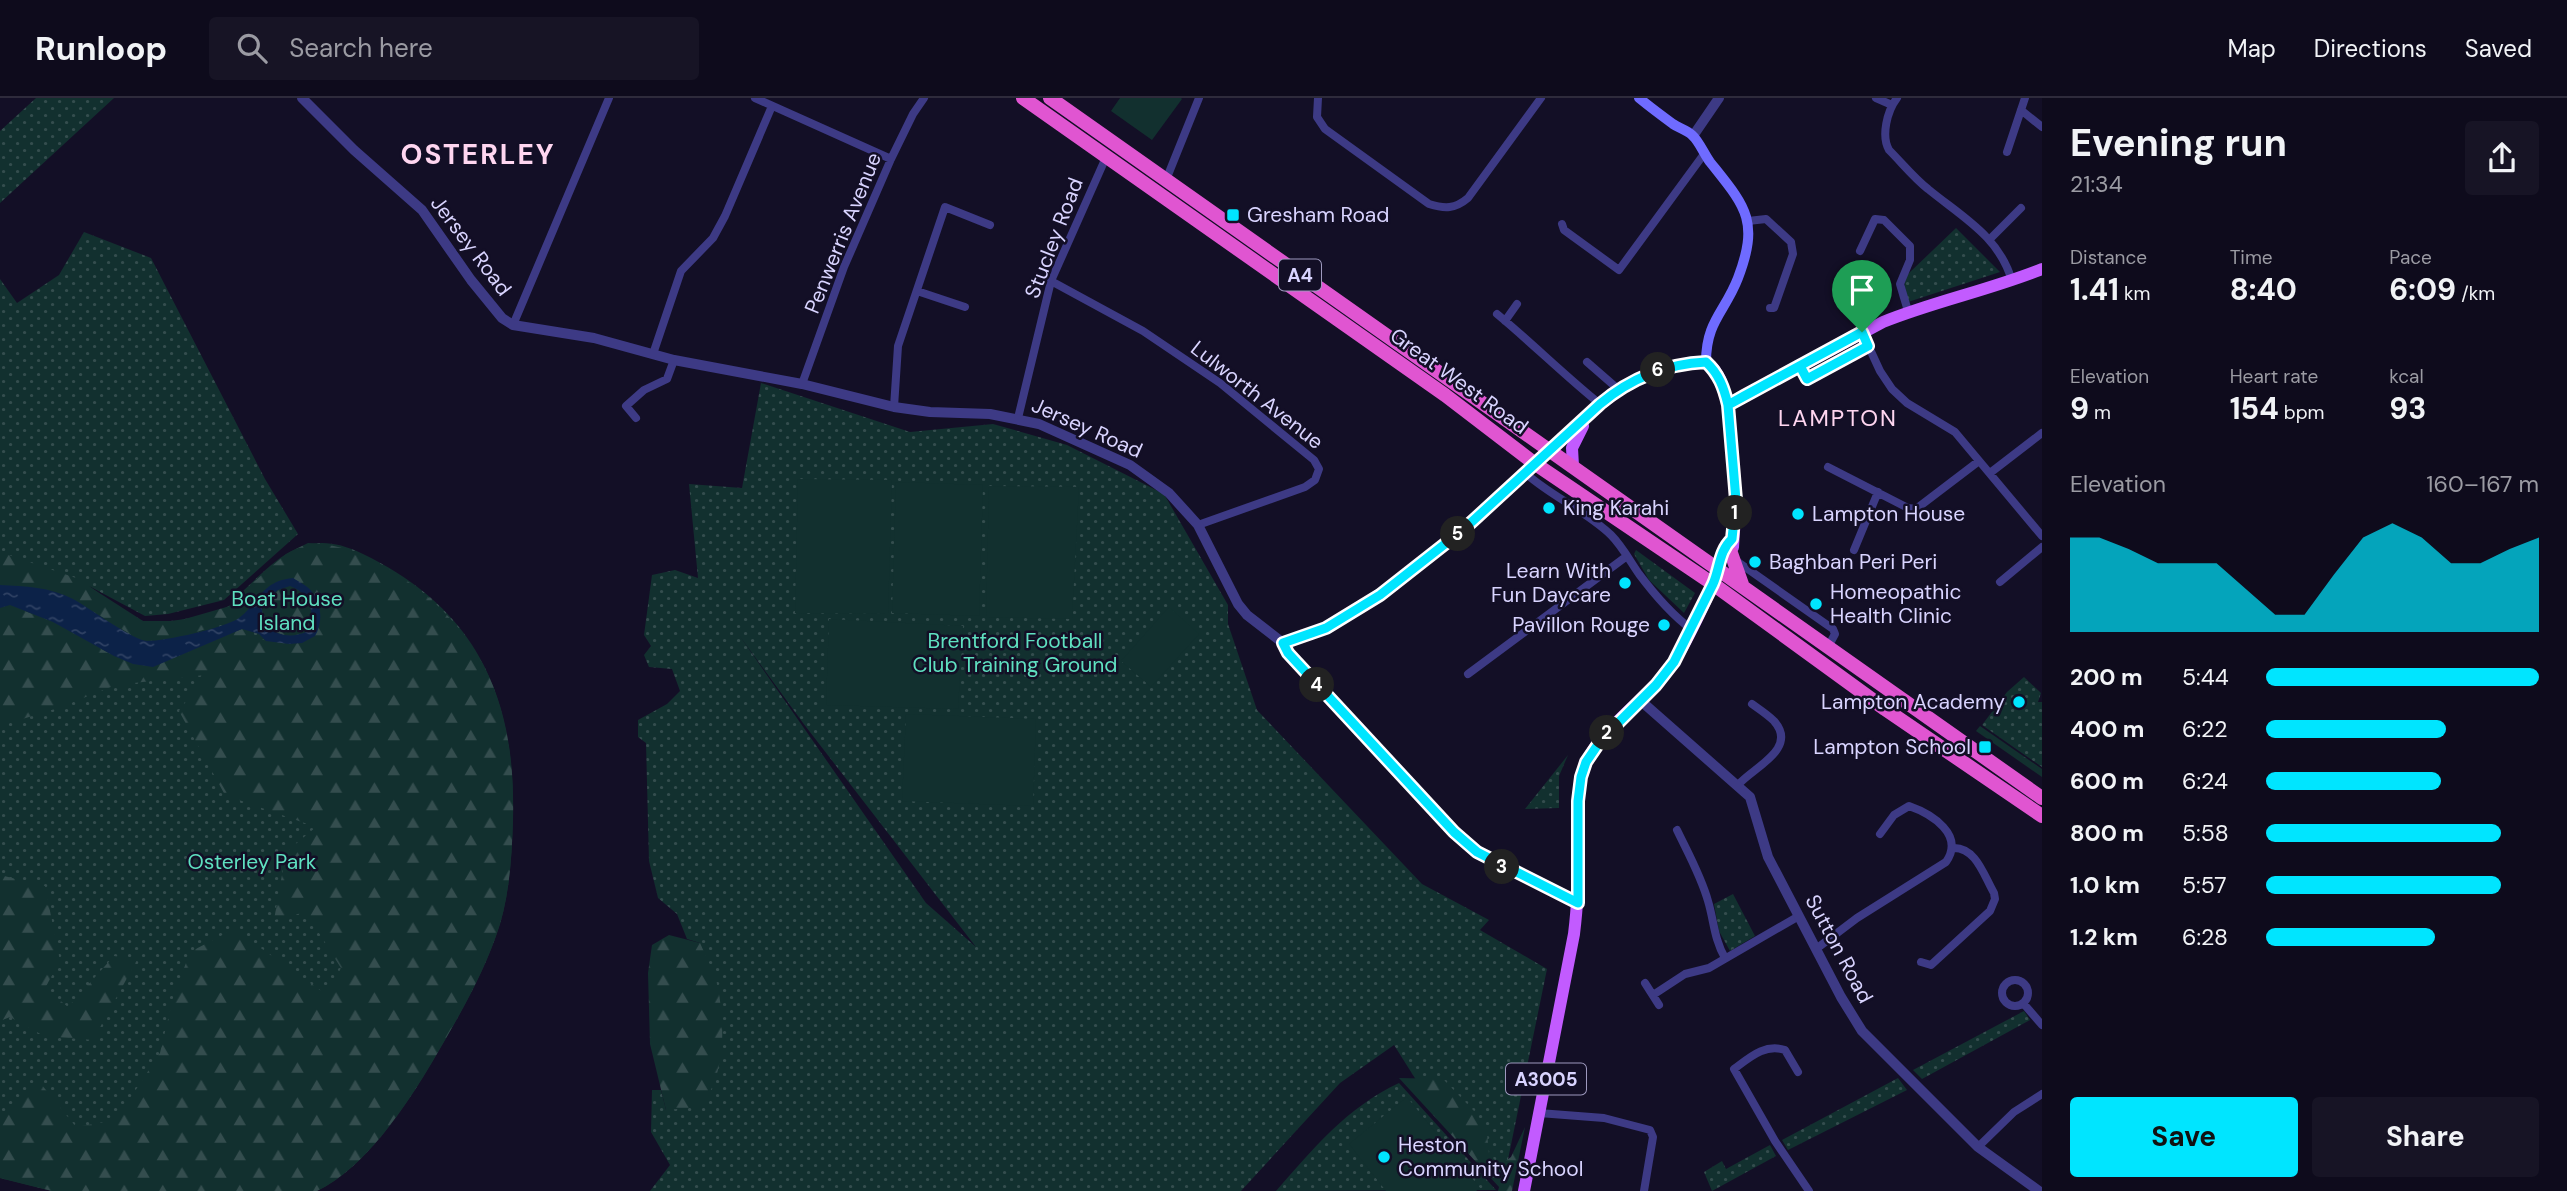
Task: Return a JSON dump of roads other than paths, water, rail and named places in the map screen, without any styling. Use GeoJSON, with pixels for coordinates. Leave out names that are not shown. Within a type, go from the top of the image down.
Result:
{"type":"FeatureCollection","features":[{"type":"Feature","properties":{"kind":"highway","name":"Great West Road"},"geometry":{"type":"LineString","coordinates":[[1023,98],[1434,387],[1529,467],[1604,516],[1716,577],[1744,589],[1831,642],[2042,798]]}},
{"type":"Feature","properties":{"kind":"highway","name":"Great West Road"},"geometry":{"type":"LineString","coordinates":[[1050,98],[1573,466],[1885,709],[2042,816]]}},
{"type":"Feature","properties":{"kind":"highway"},"geometry":{"type":"LineString","coordinates":[[1549,451],[1551,461],[1587,489],[1604,516]]}},
{"type":"Feature","properties":{"kind":"highway"},"geometry":{"type":"LineString","coordinates":[[1733,550],[1744,589]]}},
{"type":"Feature","properties":{"kind":"main road"},"geometry":{"type":"LineString","coordinates":[[1529,467],[1618,389],[1645,373],[1686,363],[1706,362],[1706,342],[1711,327],[1738,280],[1750,232],[1737,196],[1704,154],[1693,135],[1676,126],[1639,98]]}},
{"type":"Feature","properties":{"kind":"main road"},"geometry":{"type":"LineString","coordinates":[[1728,405],[1862,332],[1909,311],[2012,281],[2042,269]]}},
{"type":"Feature","properties":{"kind":"main road","name":"A3005"},"geometry":{"type":"LineString","coordinates":[[1524,1191],[1569,967],[1578,903],[1578,801],[1583,769],[1601,740],[1641,701],[1674,662],[1716,577],[1733,550],[1736,500],[1728,405],[1720,379],[1706,362]]}},
{"type":"Feature","properties":{"kind":"main road"},"geometry":{"type":"LineString","coordinates":[[1573,466],[1572,448],[1586,419]]}},
{"type":"Feature","properties":{"kind":"street","name":"Jersey Road"},"geometry":{"type":"LineString","coordinates":[[302,98],[354,150],[422,210],[471,280],[502,318],[513,325],[577,334],[674,360],[802,384],[894,407],[1017,418],[1061,432],[1130,466],[1169,493],[1198,525],[1238,604],[1247,615],[1283,643],[1288,653],[1454,832],[1477,852],[1578,903]]}},
{"type":"Feature","properties":{"kind":"street"},"geometry":{"type":"LineString","coordinates":[[513,325],[609,98]]}},
{"type":"Feature","properties":{"kind":"street"},"geometry":{"type":"LineString","coordinates":[[755,98],[891,159]]}},
{"type":"Feature","properties":{"kind":"street","name":"Penwerris Avenue"},"geometry":{"type":"LineString","coordinates":[[802,384],[844,267],[891,159],[924,98]]}},
{"type":"Feature","properties":{"kind":"street"},"geometry":{"type":"LineString","coordinates":[[1166,180],[1199,98]]}},
{"type":"Feature","properties":{"kind":"street"},"geometry":{"type":"LineString","coordinates":[[1318,98],[1317,117],[1325,129],[1429,204],[1447,208],[1458,206],[1468,198],[1541,98]]}},
{"type":"Feature","properties":{"kind":"street"},"geometry":{"type":"LineString","coordinates":[[1693,135],[1719,98]]}},
{"type":"Feature","properties":{"kind":"street"},"geometry":{"type":"LineString","coordinates":[[1876,98],[1894,102],[1886,129],[1885,143],[1889,150],[1925,187],[1990,239],[2005,262],[2012,281]]}},
{"type":"Feature","properties":{"kind":"street"},"geometry":{"type":"LineString","coordinates":[[2007,152],[2025,98]]}},
{"type":"Feature","properties":{"kind":"street"},"geometry":{"type":"LineString","coordinates":[[653,354],[681,271],[713,238],[772,106]]}},
{"type":"Feature","properties":{"kind":"street"},"geometry":{"type":"LineString","coordinates":[[2021,110],[2042,127]]}},
{"type":"Feature","properties":{"kind":"street"},"geometry":{"type":"LineString","coordinates":[[1562,224],[1564,230],[1619,270],[1704,154]]}},
{"type":"Feature","properties":{"kind":"street","name":"Stucley Road"},"geometry":{"type":"LineString","coordinates":[[1017,418],[1051,281],[1107,155]]}},
{"type":"Feature","properties":{"kind":"street"},"geometry":{"type":"LineString","coordinates":[[894,407],[898,345],[945,207],[990,225]]}},
{"type":"Feature","properties":{"kind":"street"},"geometry":{"type":"LineString","coordinates":[[1990,239],[2021,208]]}},
{"type":"Feature","properties":{"kind":"street"},"geometry":{"type":"LineString","coordinates":[[1860,251],[1875,219],[1879,218],[1910,246],[1910,260],[1900,284],[1909,311]]}},
{"type":"Feature","properties":{"kind":"street"},"geometry":{"type":"LineString","coordinates":[[1748,221],[1766,219],[1791,242],[1793,254],[1774,308],[1770,308]]}},
{"type":"Feature","properties":{"kind":"street","name":"Lulworth Avenue"},"geometry":{"type":"LineString","coordinates":[[1051,281],[1143,331],[1220,383],[1314,460],[1319,469],[1315,480],[1305,487],[1198,525]]}},
{"type":"Feature","properties":{"kind":"street"},"geometry":{"type":"LineString","coordinates":[[917,291],[965,307]]}},
{"type":"Feature","properties":{"kind":"street"},"geometry":{"type":"LineString","coordinates":[[1517,304],[1501,317],[1600,404]]}},
{"type":"Feature","properties":{"kind":"street"},"geometry":{"type":"LineString","coordinates":[[1862,332],[1892,389],[1907,403],[1955,432],[2042,536]]}},
{"type":"Feature","properties":{"kind":"street"},"geometry":{"type":"LineString","coordinates":[[1800,366],[1807,379],[1868,346]]}},
{"type":"Feature","properties":{"kind":"street"},"geometry":{"type":"LineString","coordinates":[[636,418],[622,408],[644,390],[667,379],[674,360]]}},
{"type":"Feature","properties":{"kind":"street"},"geometry":{"type":"LineString","coordinates":[[1587,362],[1618,389]]}},
{"type":"Feature","properties":{"kind":"street"},"geometry":{"type":"LineString","coordinates":[[1990,473],[2042,433]]}},
{"type":"Feature","properties":{"kind":"street"},"geometry":{"type":"LineString","coordinates":[[1828,467],[1908,508],[1916,509],[1979,461]]}},
{"type":"Feature","properties":{"kind":"street"},"geometry":{"type":"LineString","coordinates":[[1283,643],[1326,628],[1380,595],[1454,537],[1529,467]]}},
{"type":"Feature","properties":{"kind":"street"},"geometry":{"type":"LineString","coordinates":[[1854,550],[1878,492]]}},
{"type":"Feature","properties":{"kind":"street"},"geometry":{"type":"LineString","coordinates":[[1604,516],[1614,538],[1655,595],[1691,629]]}},
{"type":"Feature","properties":{"kind":"street"},"geometry":{"type":"LineString","coordinates":[[2000,582],[2042,547]]}},
{"type":"Feature","properties":{"kind":"street","name":"Great West Road"},"geometry":{"type":"LineString","coordinates":[[1733,550],[1833,629],[1835,634],[1831,642]]}},
{"type":"Feature","properties":{"kind":"street"},"geometry":{"type":"LineString","coordinates":[[1468,674],[1628,556]]}},
{"type":"Feature","properties":{"kind":"street","name":"Sutton Road"},"geometry":{"type":"LineString","coordinates":[[1641,701],[1738,785],[1752,802],[1768,857],[1840,997],[1863,1031],[1978,1147],[2039,1191]]}},
{"type":"Feature","properties":{"kind":"street"},"geometry":{"type":"LineString","coordinates":[[1738,785],[1779,748],[1778,729],[1774,722],[1752,704]]}},
{"type":"Feature","properties":{"kind":"street"},"geometry":{"type":"LineString","coordinates":[[1815,949],[1857,918],[1946,862],[1954,848],[1944,827],[1909,806],[1894,815],[1880,834]]}},
{"type":"Feature","properties":{"kind":"street"},"geometry":{"type":"LineString","coordinates":[[1677,830],[1704,888],[1713,917],[1713,931],[1725,958]]}},
{"type":"Feature","properties":{"kind":"street"},"geometry":{"type":"LineString","coordinates":[[1921,962],[1931,965],[1990,911],[1995,899],[1970,852],[1954,848]]}},
{"type":"Feature","properties":{"kind":"street"},"geometry":{"type":"LineString","coordinates":[[1653,995],[1685,974],[1709,968],[1799,916]]}},
{"type":"Feature","properties":{"kind":"street"},"geometry":{"type":"LineString","coordinates":[[1646,983],[1659,1005]]}},
{"type":"Feature","properties":{"kind":"street"},"geometry":{"type":"LineString","coordinates":[[2023,1003],[2042,1025]]}},
{"type":"Feature","properties":{"kind":"street"},"geometry":{"type":"LineString","coordinates":[[1796,1191],[1807,1187],[1775,1141],[1734,1069],[1760,1051],[1771,1047],[1785,1050],[1798,1072]]}},
{"type":"Feature","properties":{"kind":"street"},"geometry":{"type":"LineString","coordinates":[[1978,1147],[2014,1112],[2042,1094]]}},
{"type":"Feature","properties":{"kind":"street"},"geometry":{"type":"LineString","coordinates":[[1539,1113],[1604,1118],[1650,1130],[1653,1137],[1644,1191]]}},
{"type":"Feature","properties":{"kind":"water"},"geometry":{"type":"Polygon","coordinates":[[[293,578],[308,588],[315,597],[320,620],[315,636],[302,643],[289,644],[266,641],[259,634],[242,629],[153,667],[133,664],[114,656],[53,622],[10,605],[0,608],[0,585],[46,590],[73,599],[132,636],[147,641],[195,633],[232,622],[246,612],[267,588],[293,578]],[[290,586],[278,590],[262,602],[265,620],[275,632],[290,635],[308,631],[310,604],[297,589],[290,586]]]}},
{"type":"Feature","properties":{"kind":"place","name":"Gresham Road"},"geometry":{"type":"Point","coordinates":[1233,215]}},
{"type":"Feature","properties":{"kind":"place","name":"King Karahi"},"geometry":{"type":"Point","coordinates":[1549,508]}},
{"type":"Feature","properties":{"kind":"place","name":"Lampton House"},"geometry":{"type":"Point","coordinates":[1798,514]}},
{"type":"Feature","properties":{"kind":"place","name":"Baghban Peri Peri"},"geometry":{"type":"Point","coordinates":[1755,562]}},
{"type":"Feature","properties":{"kind":"place","name":"Learn With Fun Daycare"},"geometry":{"type":"Point","coordinates":[1625,583]}},
{"type":"Feature","properties":{"kind":"place","name":"Homeopathic Health Clinic"},"geometry":{"type":"Point","coordinates":[1816,604]}},
{"type":"Feature","properties":{"kind":"place","name":"Pavillon Rouge"},"geometry":{"type":"Point","coordinates":[1664,625]}},
{"type":"Feature","properties":{"kind":"place","name":"Lampton Academy"},"geometry":{"type":"Point","coordinates":[2019,702]}},
{"type":"Feature","properties":{"kind":"place","name":"Lampton School"},"geometry":{"type":"Point","coordinates":[1985,747]}},
{"type":"Feature","properties":{"kind":"place","name":"Heston Community School"},"geometry":{"type":"Point","coordinates":[1384,1157]}},
{"type":"Feature","properties":{"kind":"district","name":"OSTERLEY"},"geometry":{"type":"Point","coordinates":[478,154]}},
{"type":"Feature","properties":{"kind":"district","name":"LAMPTON"},"geometry":{"type":"Point","coordinates":[1838,418]}},
{"type":"Feature","properties":{"kind":"park label","name":"Boat House Island"},"geometry":{"type":"Point","coordinates":[287,611]}},
{"type":"Feature","properties":{"kind":"park label","name":"Brentford Football Club Training Ground"},"geometry":{"type":"Point","coordinates":[1015,653]}},
{"type":"Feature","properties":{"kind":"park label","name":"Osterley Park"},"geometry":{"type":"Point","coordinates":[252,862]}}]}
